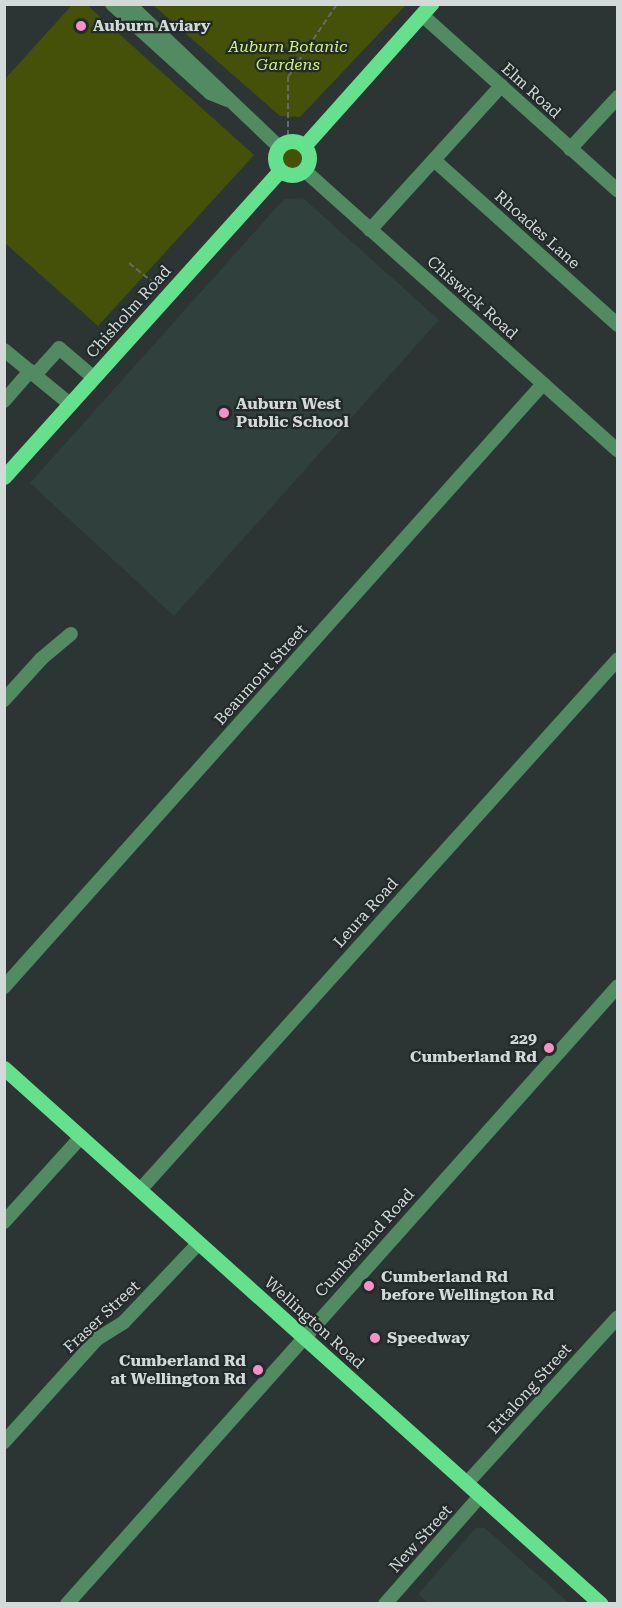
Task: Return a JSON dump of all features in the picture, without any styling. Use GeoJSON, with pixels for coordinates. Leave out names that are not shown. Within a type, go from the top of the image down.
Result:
{"type":"FeatureCollection","features":[{"type":"Feature","properties":{"kind":"main road"},"geometry":{"type":"LineString","coordinates":[[291,145],[309,161],[304,170],[295,175],[280,171],[275,162],[291,145],[426,10]]}},
{"type":"Feature","properties":{"kind":"main road","name":"Chisholm Road"},"geometry":{"type":"LineString","coordinates":[[4,477],[280,171]]}},
{"type":"Feature","properties":{"kind":"main road","name":"Wellington Road"},"geometry":{"type":"LineString","coordinates":[[4,1068],[601,1604]]}},
{"type":"Feature","properties":{"kind":"street"},"geometry":{"type":"LineString","coordinates":[[112,4],[210,93],[227,100],[291,145]]}},
{"type":"Feature","properties":{"kind":"street"},"geometry":{"type":"LineString","coordinates":[[129,4],[217,85],[227,100]]}},
{"type":"Feature","properties":{"kind":"street","name":"Elm Road"},"geometry":{"type":"LineString","coordinates":[[426,10],[501,86],[618,191]]}},
{"type":"Feature","properties":{"kind":"street"},"geometry":{"type":"LineString","coordinates":[[370,230],[501,86]]}},
{"type":"Feature","properties":{"kind":"street"},"geometry":{"type":"LineString","coordinates":[[570,148],[618,97]]}},
{"type":"Feature","properties":{"kind":"street","name":"Rhoades Lane"},"geometry":{"type":"LineString","coordinates":[[434,160],[618,325]]}},
{"type":"Feature","properties":{"kind":"street","name":"Chiswick Road"},"geometry":{"type":"LineString","coordinates":[[304,170],[618,451]]}},
{"type":"Feature","properties":{"kind":"street"},"geometry":{"type":"LineString","coordinates":[[4,401],[59,348],[94,378]]}},
{"type":"Feature","properties":{"kind":"street"},"geometry":{"type":"LineString","coordinates":[[4,350],[70,404]]}},
{"type":"Feature","properties":{"kind":"street","name":"Beaumont Street"},"geometry":{"type":"LineString","coordinates":[[4,987],[543,384]]}},
{"type":"Feature","properties":{"kind":"street"},"geometry":{"type":"LineString","coordinates":[[4,700],[40,659],[71,634]]}},
{"type":"Feature","properties":{"kind":"street","name":"Leura Road"},"geometry":{"type":"LineString","coordinates":[[140,1190],[618,659]]}},
{"type":"Feature","properties":{"kind":"street","name":"Cumberland Road"},"geometry":{"type":"LineString","coordinates":[[67,1604],[618,986]]}},
{"type":"Feature","properties":{"kind":"street"},"geometry":{"type":"LineString","coordinates":[[4,1222],[81,1137]]}},
{"type":"Feature","properties":{"kind":"street","name":"Fraser Street"},"geometry":{"type":"LineString","coordinates":[[4,1442],[97,1339],[123,1323],[198,1244]]}},
{"type":"Feature","properties":{"kind":"street","name":"Ettalong Street"},"geometry":{"type":"LineString","coordinates":[[468,1483],[618,1317]]}},
{"type":"Feature","properties":{"kind":"street","name":"New Street"},"geometry":{"type":"LineString","coordinates":[[385,1604],[481,1496]]}},
{"type":"Feature","properties":{"kind":"path"},"geometry":{"type":"LineString","coordinates":[[291,145],[288,77],[337,4]]}},
{"type":"Feature","properties":{"kind":"path"},"geometry":{"type":"LineString","coordinates":[[129,263],[155,284]]}},
{"type":"Feature","properties":{"kind":"shaded area","name":"Auburn West Public School"},"geometry":{"type":"Polygon","coordinates":[[[303,198],[439,320],[174,616],[30,483],[284,199],[303,198]]]}},
{"type":"Feature","properties":{"kind":"shaded area"},"geometry":{"type":"Polygon","coordinates":[[[476,1528],[485,1528],[569,1603],[428,1603],[418,1594],[476,1528]]]}},
{"type":"Feature","properties":{"kind":"green space"},"geometry":{"type":"Polygon","coordinates":[[[72,5],[87,5],[254,155],[98,326],[5,243],[5,79],[72,5]]]}},
{"type":"Feature","properties":{"kind":"green space","name":"Auburn Botanic Gardens"},"geometry":{"type":"Polygon","coordinates":[[[153,5],[406,5],[300,117],[280,116],[153,5]]]}},
{"type":"Feature","properties":{"kind":"green space"},"geometry":{"type":"Polygon","coordinates":[[[292,148],[299,151],[302,158],[299,165],[292,168],[285,165],[282,158],[285,151],[292,148]]]}},
{"type":"Feature","properties":{"kind":"place","name":"Auburn Aviary"},"geometry":{"type":"Point","coordinates":[81,26]}},
{"type":"Feature","properties":{"kind":"place","name":"Auburn West Public School"},"geometry":{"type":"Point","coordinates":[224,413]}},
{"type":"Feature","properties":{"kind":"place","name":"229 Cumberland Rd"},"geometry":{"type":"Point","coordinates":[549,1048]}},
{"type":"Feature","properties":{"kind":"place","name":"Cumberland Rd before Wellington Rd"},"geometry":{"type":"Point","coordinates":[369,1286]}},
{"type":"Feature","properties":{"kind":"place","name":"Speedway"},"geometry":{"type":"Point","coordinates":[375,1338]}},
{"type":"Feature","properties":{"kind":"place","name":"Cumberland Rd at Wellington Rd"},"geometry":{"type":"Point","coordinates":[258,1370]}}]}
